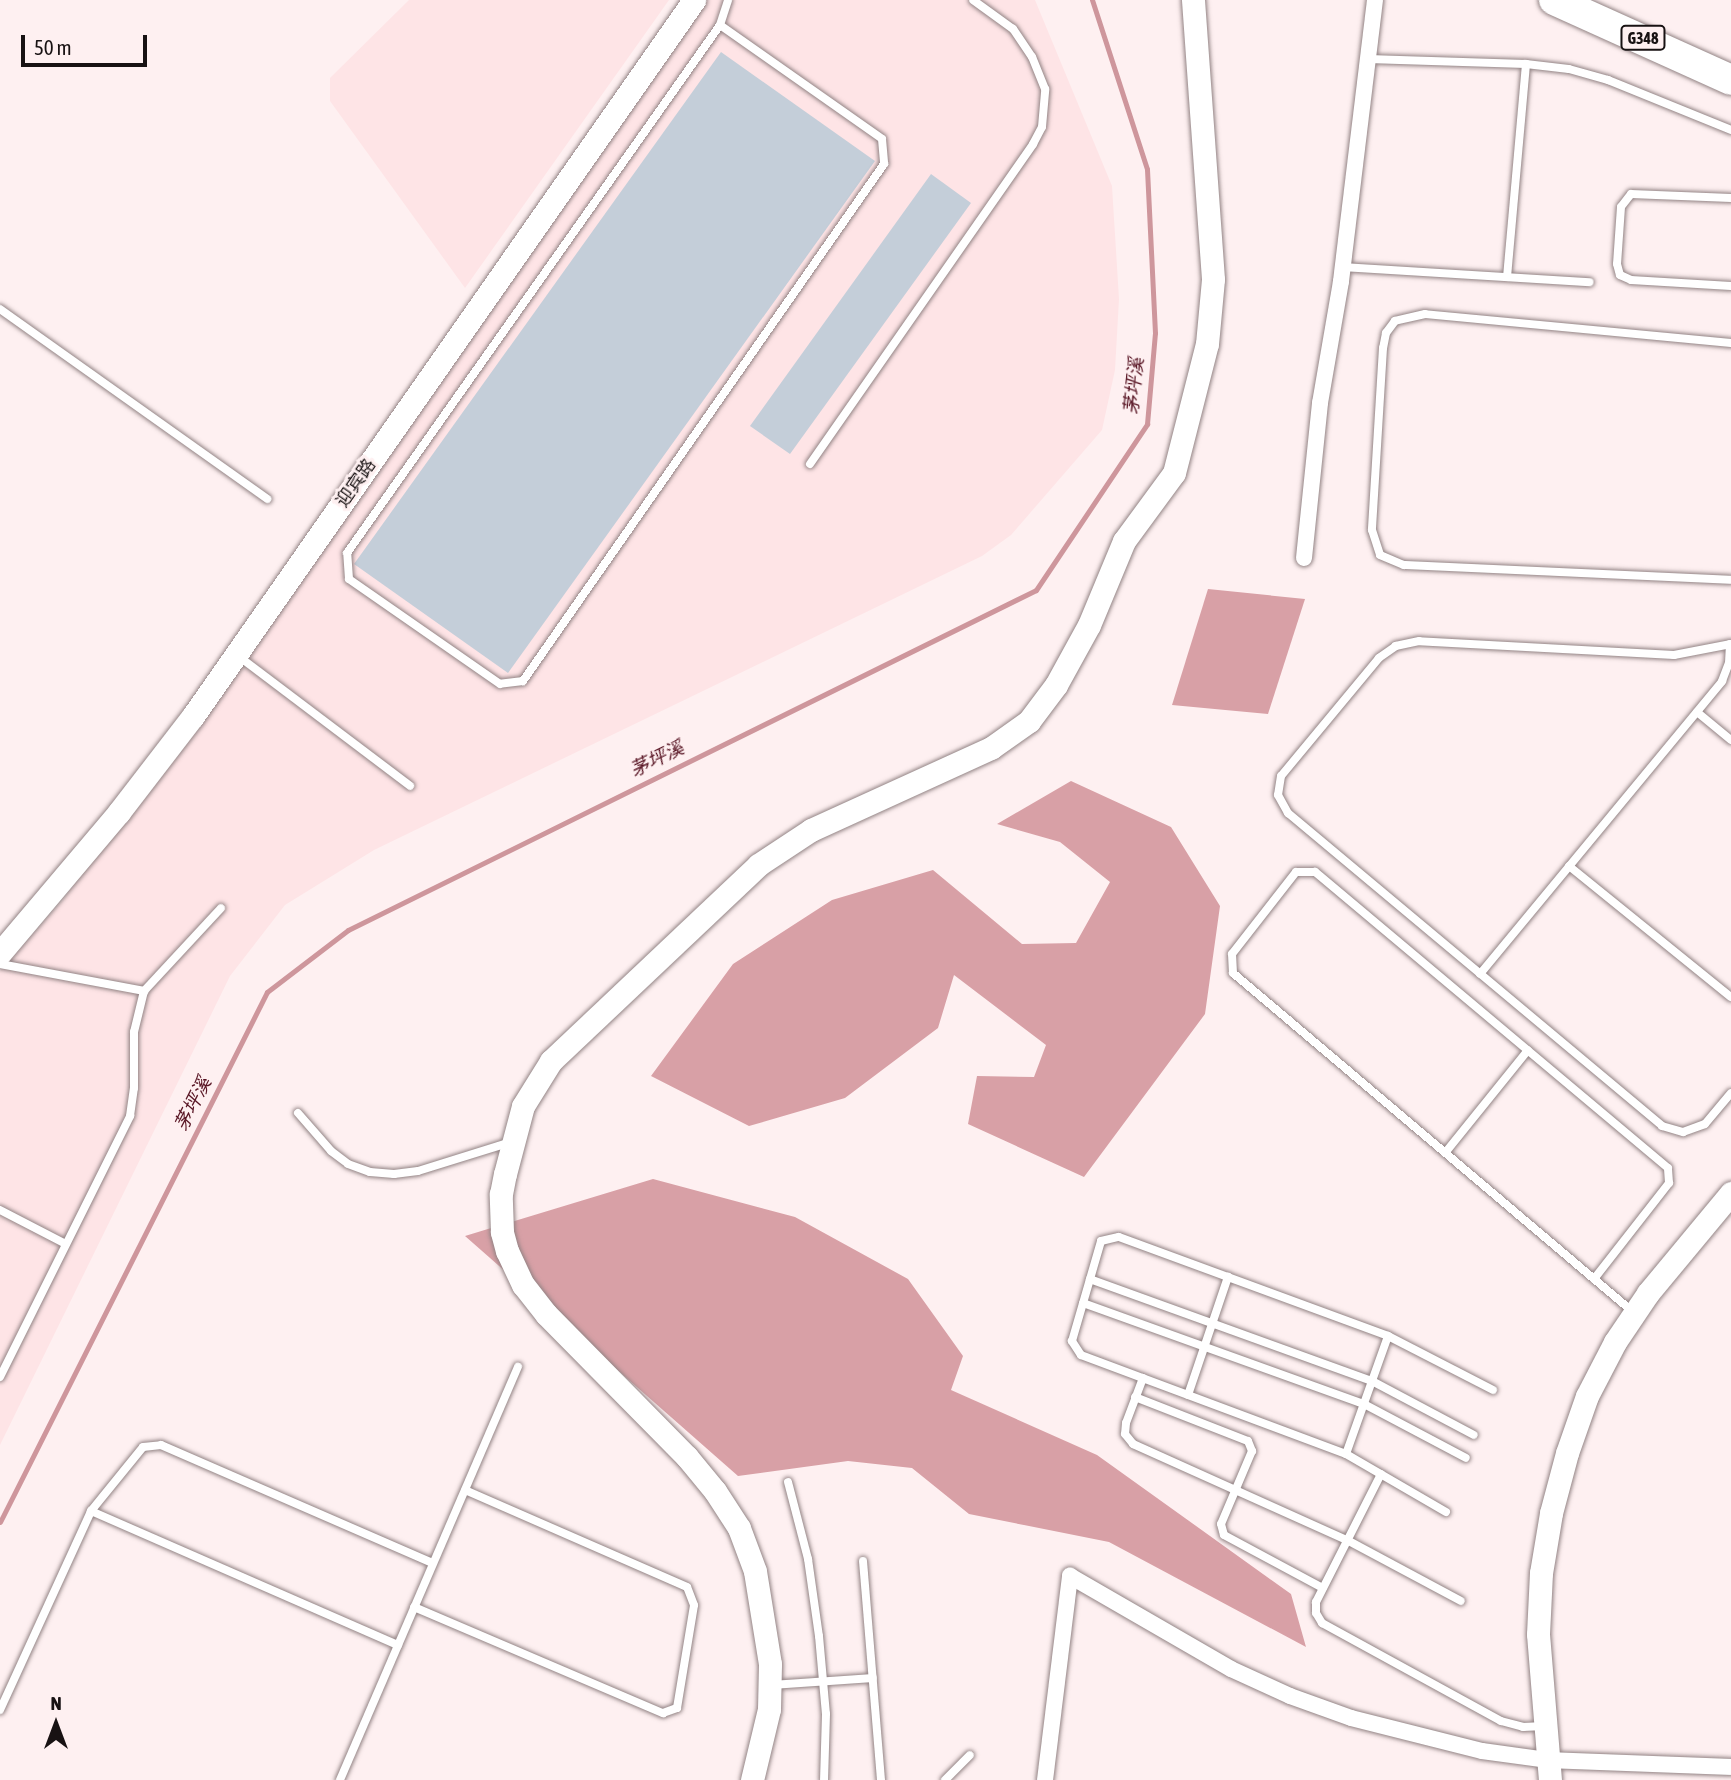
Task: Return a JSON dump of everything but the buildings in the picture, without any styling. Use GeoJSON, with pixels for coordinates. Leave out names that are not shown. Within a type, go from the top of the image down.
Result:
{"type":"FeatureCollection","features":[{"type":"Feature","properties":{"kind":"highway","name":"G348"},"geometry":{"type":"LineString","coordinates":[[1553,0],[1731,80]]}},
{"type":"Feature","properties":{"kind":"street","name":"迎宾路"},"geometry":{"type":"LineString","coordinates":[[0,953],[158,764],[694,0]]}},
{"type":"Feature","properties":{"kind":"street"},"geometry":{"type":"LineString","coordinates":[[752,1780],[769,1709],[769,1686],[765,1618],[755,1571],[740,1528],[687,1457],[546,1314],[513,1269],[502,1232],[500,1213],[505,1174],[527,1098],[551,1061],[774,852],[832,819],[991,748],[1029,721],[1056,685],[1089,625],[1110,569],[1124,541],[1174,473],[1207,344],[1213,279],[1193,0]]}},
{"type":"Feature","properties":{"kind":"street"},"geometry":{"type":"LineString","coordinates":[[1304,558],[1320,403],[1342,267],[1375,0]]}},
{"type":"Feature","properties":{"kind":"street"},"geometry":{"type":"LineString","coordinates":[[1549,1770],[1538,1634],[1541,1573],[1550,1513],[1587,1396],[1615,1342],[1634,1313],[1731,1193]]}},
{"type":"Feature","properties":{"kind":"street"},"geometry":{"type":"LineString","coordinates":[[1045,1780],[1070,1576],[1231,1669],[1290,1696],[1352,1718],[1549,1770],[1731,1767]]}},
{"type":"Feature","properties":{"kind":"lane"},"geometry":{"type":"LineString","coordinates":[[720,25],[882,139],[884,164],[523,681],[500,684],[349,579],[347,553],[720,25],[728,0]]}},
{"type":"Feature","properties":{"kind":"lane"},"geometry":{"type":"LineString","coordinates":[[810,464],[1033,144],[1042,127],[1045,89],[1032,57],[1013,29],[973,0]]}},
{"type":"Feature","properties":{"kind":"lane"},"geometry":{"type":"LineString","coordinates":[[1367,59],[1526,64],[1569,69],[1608,80],[1731,130]]}},
{"type":"Feature","properties":{"kind":"lane"},"geometry":{"type":"LineString","coordinates":[[1507,277],[1526,64]]}},
{"type":"Feature","properties":{"kind":"lane"},"geometry":{"type":"LineString","coordinates":[[1731,198],[1631,194],[1621,207],[1617,264],[1620,275],[1631,280],[1731,286]]}},
{"type":"Feature","properties":{"kind":"lane"},"geometry":{"type":"LineString","coordinates":[[1342,267],[1590,282]]}},
{"type":"Feature","properties":{"kind":"lane"},"geometry":{"type":"LineString","coordinates":[[0,309],[267,499]]}},
{"type":"Feature","properties":{"kind":"lane"},"geometry":{"type":"LineString","coordinates":[[1731,343],[1425,314],[1395,321],[1386,333],[1383,348],[1372,530],[1380,555],[1404,565],[1731,580]]}},
{"type":"Feature","properties":{"kind":"lane"},"geometry":{"type":"LineString","coordinates":[[1480,974],[1722,681],[1729,663],[1730,644],[1674,655],[1419,641],[1396,646],[1379,658],[1281,776],[1278,795],[1288,813],[1480,974],[1662,1126],[1683,1132],[1704,1124],[1731,1093]]}},
{"type":"Feature","properties":{"kind":"lane"},"geometry":{"type":"LineString","coordinates":[[236,654],[410,786]]}},
{"type":"Feature","properties":{"kind":"lane"},"geometry":{"type":"LineString","coordinates":[[1697,712],[1731,740]]}},
{"type":"Feature","properties":{"kind":"lane"},"geometry":{"type":"LineString","coordinates":[[1569,866],[1731,997]]}},
{"type":"Feature","properties":{"kind":"lane"},"geometry":{"type":"LineString","coordinates":[[1594,1279],[1669,1183],[1668,1168],[1315,872],[1296,872],[1232,954],[1233,973],[1634,1313]]}},
{"type":"Feature","properties":{"kind":"lane"},"geometry":{"type":"LineString","coordinates":[[0,1377],[130,1116],[135,1088],[134,1032],[144,991],[221,908]]}},
{"type":"Feature","properties":{"kind":"lane"},"geometry":{"type":"LineString","coordinates":[[0,964],[144,991]]}},
{"type":"Feature","properties":{"kind":"lane"},"geometry":{"type":"LineString","coordinates":[[1445,1153],[1528,1050]]}},
{"type":"Feature","properties":{"kind":"lane"},"geometry":{"type":"LineString","coordinates":[[298,1113],[339,1158],[370,1172],[394,1174],[418,1171],[514,1142]]}},
{"type":"Feature","properties":{"kind":"lane"},"geometry":{"type":"LineString","coordinates":[[0,1210],[66,1244]]}},
{"type":"Feature","properties":{"kind":"lane"},"geometry":{"type":"LineString","coordinates":[[1446,1512],[1346,1454],[1081,1355],[1072,1341],[1101,1241],[1119,1237],[1388,1336],[1493,1390]]}},
{"type":"Feature","properties":{"kind":"lane"},"geometry":{"type":"LineString","coordinates":[[1188,1395],[1228,1277]]}},
{"type":"Feature","properties":{"kind":"lane"},"geometry":{"type":"LineString","coordinates":[[1090,1279],[1372,1381],[1474,1435]]}},
{"type":"Feature","properties":{"kind":"lane"},"geometry":{"type":"LineString","coordinates":[[1083,1303],[1364,1405],[1466,1458]]}},
{"type":"Feature","properties":{"kind":"lane"},"geometry":{"type":"LineString","coordinates":[[1346,1454],[1388,1336]]}},
{"type":"Feature","properties":{"kind":"lane"},"geometry":{"type":"LineString","coordinates":[[340,1780],[518,1367]]}},
{"type":"Feature","properties":{"kind":"lane"},"geometry":{"type":"LineString","coordinates":[[1143,1378],[1126,1423],[1125,1434],[1133,1444],[1347,1540],[1461,1601]]}},
{"type":"Feature","properties":{"kind":"lane"},"geometry":{"type":"LineString","coordinates":[[1135,1397],[1248,1441],[1252,1451],[1221,1524],[1224,1535],[1323,1588]]}},
{"type":"Feature","properties":{"kind":"lane"},"geometry":{"type":"LineString","coordinates":[[0,1710],[91,1511],[144,1447],[161,1445],[433,1563]]}},
{"type":"Feature","properties":{"kind":"lane"},"geometry":{"type":"LineString","coordinates":[[1381,1474],[1316,1602],[1316,1613],[1322,1623],[1501,1721],[1523,1727],[1544,1726]]}},
{"type":"Feature","properties":{"kind":"lane"},"geometry":{"type":"LineString","coordinates":[[788,1482],[808,1559],[823,1682],[826,1714],[824,1780]]}},
{"type":"Feature","properties":{"kind":"lane"},"geometry":{"type":"LineString","coordinates":[[414,1607],[663,1713],[677,1708],[694,1605],[687,1587],[464,1490]]}},
{"type":"Feature","properties":{"kind":"lane"},"geometry":{"type":"LineString","coordinates":[[91,1511],[398,1645]]}},
{"type":"Feature","properties":{"kind":"lane"},"geometry":{"type":"LineString","coordinates":[[863,1561],[880,1780]]}},
{"type":"Feature","properties":{"kind":"lane"},"geometry":{"type":"LineString","coordinates":[[769,1686],[873,1678]]}},
{"type":"Feature","properties":{"kind":"lane"},"geometry":{"type":"LineString","coordinates":[[945,1780],[970,1755]]}},
{"type":"Feature","properties":{"kind":"shaded area"},"geometry":{"type":"Polygon","coordinates":[[[409,0],[669,0],[465,288],[330,101],[330,78],[409,0]]]}},
{"type":"Feature","properties":{"kind":"shaded area"},"geometry":{"type":"Polygon","coordinates":[[[705,0],[1035,0],[1112,186],[1119,299],[1115,370],[1102,430],[1011,535],[982,556],[374,850],[285,905],[230,976],[0,1445],[0,971],[63,900],[705,0]]]}},
{"type":"Feature","properties":{"kind":"shaded area"},"geometry":{"type":"Polygon","coordinates":[[[1208,589],[1305,599],[1268,714],[1172,705],[1208,589]]]}},
{"type":"Feature","properties":{"kind":"shaded area"},"geometry":{"type":"Polygon","coordinates":[[[1071,781],[1171,827],[1220,906],[1205,1014],[1084,1177],[968,1124],[977,1076],[1034,1077],[1046,1045],[954,975],[938,1028],[845,1098],[749,1126],[651,1076],[733,964],[832,900],[933,870],[1022,944],[1076,943],[1110,882],[1060,842],[997,824],[1071,781]]]}},
{"type":"Feature","properties":{"kind":"shaded area"},"geometry":{"type":"Polygon","coordinates":[[[653,1179],[795,1217],[908,1279],[963,1356],[951,1390],[1097,1455],[1291,1594],[1306,1647],[1109,1542],[969,1514],[912,1468],[848,1461],[738,1476],[465,1236],[653,1179]]]}},
{"type":"Feature","properties":{"kind":"waterway","name":"茅坪溪"},"geometry":{"type":"LineString","coordinates":[[0,1522],[267,992],[348,930],[1036,590],[1147,424],[1155,333],[1147,169],[1092,0]]}}]}
